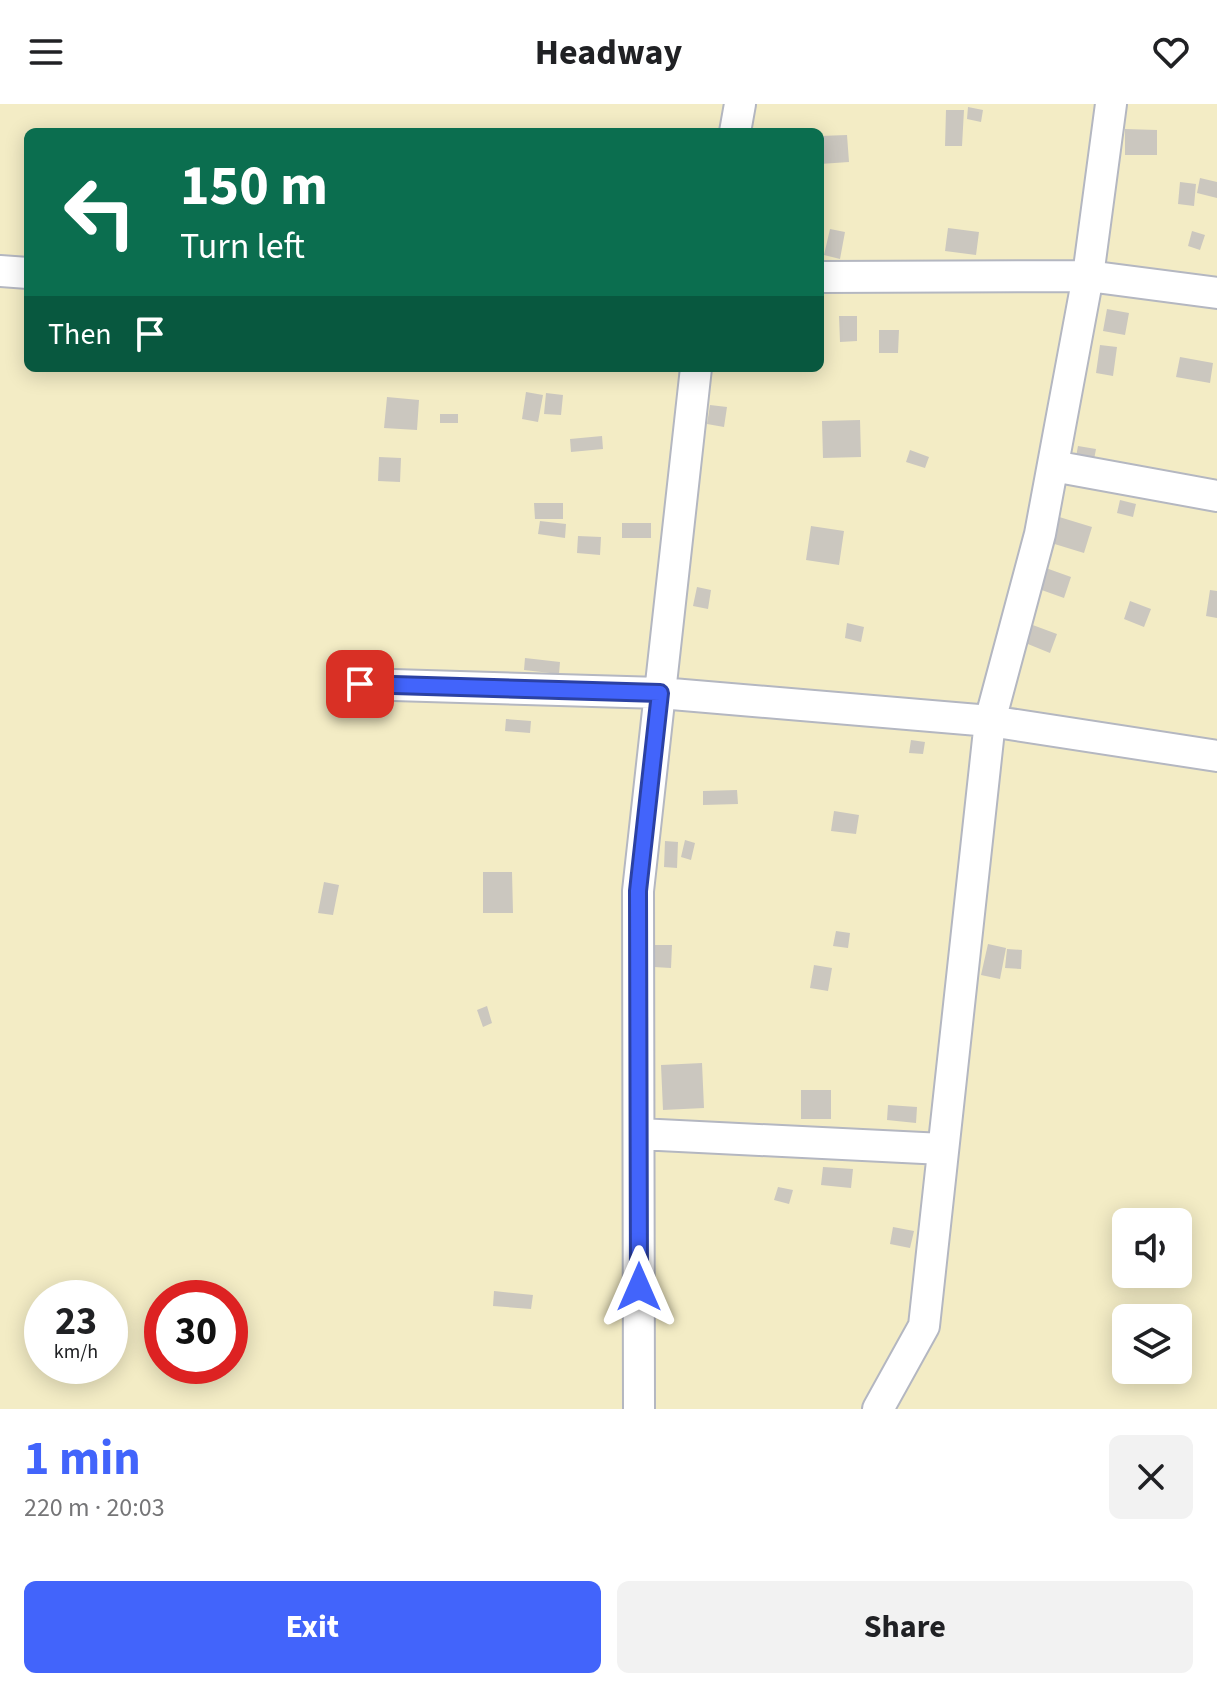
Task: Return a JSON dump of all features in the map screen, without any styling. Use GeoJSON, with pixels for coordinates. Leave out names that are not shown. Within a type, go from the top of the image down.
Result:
{"type":"FeatureCollection","features":[{"type":"Feature","properties":{"kind":"street"},"geometry":{"type":"LineString","coordinates":[[736,128],[740,104]]}},
{"type":"Feature","properties":{"kind":"street"},"geometry":{"type":"LineString","coordinates":[[878,1409],[924,1326],[990,721],[1040,534],[1088,276],[1111,104]]}},
{"type":"Feature","properties":{"kind":"street"},"geometry":{"type":"LineString","coordinates":[[0,271],[24,273]]}},
{"type":"Feature","properties":{"kind":"street"},"geometry":{"type":"LineString","coordinates":[[824,277],[1088,276],[1217,293]]}},
{"type":"Feature","properties":{"kind":"street"},"geometry":{"type":"LineString","coordinates":[[639,1409],[638,891],[696,372]]}},
{"type":"Feature","properties":{"kind":"street"},"geometry":{"type":"LineString","coordinates":[[1053,466],[1217,496]]}},
{"type":"Feature","properties":{"kind":"street"},"geometry":{"type":"LineString","coordinates":[[360,684],[660,693],[990,721],[1217,756]]}},
{"type":"Feature","properties":{"kind":"street"},"geometry":{"type":"LineString","coordinates":[[639,1134],[943,1149]]}},
{"type":"Feature","properties":{"kind":"sand"},"geometry":{"type":"Polygon","coordinates":[[[0,104],[1217,104],[1217,1409],[0,1409],[0,104]]]}},
{"type":"Feature","properties":{"kind":"building"},"geometry":{"type":"Polygon","coordinates":[[[968,107],[983,110],[981,122],[967,119],[968,107]]]}},
{"type":"Feature","properties":{"kind":"building"},"geometry":{"type":"Polygon","coordinates":[[[946,110],[964,110],[962,146],[945,146],[946,110]]]}},
{"type":"Feature","properties":{"kind":"building"},"geometry":{"type":"Polygon","coordinates":[[[1125,129],[1157,130],[1157,155],[1125,155],[1125,129]]]}},
{"type":"Feature","properties":{"kind":"building"},"geometry":{"type":"Polygon","coordinates":[[[847,135],[849,162],[824,164],[824,136],[847,135]]]}},
{"type":"Feature","properties":{"kind":"building"},"geometry":{"type":"Polygon","coordinates":[[[1200,178],[1217,182],[1217,198],[1197,193],[1200,178]]]}},
{"type":"Feature","properties":{"kind":"building"},"geometry":{"type":"Polygon","coordinates":[[[1180,182],[1196,184],[1194,206],[1178,204],[1180,182]]]}},
{"type":"Feature","properties":{"kind":"building"},"geometry":{"type":"Polygon","coordinates":[[[948,228],[979,232],[976,255],[945,251],[948,228]]]}},
{"type":"Feature","properties":{"kind":"building"},"geometry":{"type":"Polygon","coordinates":[[[830,229],[845,232],[840,259],[824,255],[830,229]]]}},
{"type":"Feature","properties":{"kind":"building"},"geometry":{"type":"Polygon","coordinates":[[[1192,231],[1205,235],[1200,250],[1188,246],[1192,231]]]}},
{"type":"Feature","properties":{"kind":"building"},"geometry":{"type":"Polygon","coordinates":[[[1107,309],[1129,313],[1125,335],[1103,331],[1107,309]]]}},
{"type":"Feature","properties":{"kind":"building"},"geometry":{"type":"Polygon","coordinates":[[[839,316],[857,316],[857,341],[840,342],[839,316]]]}},
{"type":"Feature","properties":{"kind":"building"},"geometry":{"type":"Polygon","coordinates":[[[879,330],[899,330],[898,353],[879,353],[879,330]]]}},
{"type":"Feature","properties":{"kind":"building"},"geometry":{"type":"Polygon","coordinates":[[[1100,345],[1117,347],[1113,376],[1096,373],[1100,345]]]}},
{"type":"Feature","properties":{"kind":"building"},"geometry":{"type":"Polygon","coordinates":[[[1180,357],[1213,363],[1210,383],[1176,377],[1180,357]]]}},
{"type":"Feature","properties":{"kind":"building"},"geometry":{"type":"Polygon","coordinates":[[[526,392],[543,395],[538,422],[522,419],[526,392]]]}},
{"type":"Feature","properties":{"kind":"building"},"geometry":{"type":"Polygon","coordinates":[[[546,393],[563,395],[561,415],[544,414],[546,393]]]}},
{"type":"Feature","properties":{"kind":"building"},"geometry":{"type":"Polygon","coordinates":[[[387,397],[419,400],[417,430],[384,428],[387,397]]]}},
{"type":"Feature","properties":{"kind":"building"},"geometry":{"type":"Polygon","coordinates":[[[710,405],[727,407],[724,427],[707,424],[710,405]]]}},
{"type":"Feature","properties":{"kind":"building"},"geometry":{"type":"Polygon","coordinates":[[[440,414],[458,414],[458,423],[440,423],[440,414]]]}},
{"type":"Feature","properties":{"kind":"building"},"geometry":{"type":"Polygon","coordinates":[[[860,420],[861,457],[823,458],[822,421],[860,420]]]}},
{"type":"Feature","properties":{"kind":"building"},"geometry":{"type":"Polygon","coordinates":[[[602,436],[603,449],[571,452],[570,439],[602,436]]]}},
{"type":"Feature","properties":{"kind":"building"},"geometry":{"type":"Polygon","coordinates":[[[1078,446],[1096,449],[1093,465],[1075,462],[1078,446]]]}},
{"type":"Feature","properties":{"kind":"building"},"geometry":{"type":"Polygon","coordinates":[[[910,450],[929,457],[925,468],[906,462],[910,450]]]}},
{"type":"Feature","properties":{"kind":"building"},"geometry":{"type":"Polygon","coordinates":[[[379,457],[401,458],[400,482],[378,481],[379,457]]]}},
{"type":"Feature","properties":{"kind":"building"},"geometry":{"type":"Polygon","coordinates":[[[1120,500],[1136,504],[1133,517],[1117,513],[1120,500]]]}},
{"type":"Feature","properties":{"kind":"building"},"geometry":{"type":"Polygon","coordinates":[[[534,503],[563,503],[563,519],[535,519],[534,503]]]}},
{"type":"Feature","properties":{"kind":"building"},"geometry":{"type":"Polygon","coordinates":[[[1056,516],[1092,527],[1084,553],[1048,542],[1056,516]]]}},
{"type":"Feature","properties":{"kind":"building"},"geometry":{"type":"Polygon","coordinates":[[[540,521],[566,524],[565,538],[538,534],[540,521]]]}},
{"type":"Feature","properties":{"kind":"building"},"geometry":{"type":"Polygon","coordinates":[[[622,523],[651,523],[651,538],[622,538],[622,523]]]}},
{"type":"Feature","properties":{"kind":"building"},"geometry":{"type":"Polygon","coordinates":[[[811,526],[844,531],[839,565],[806,560],[811,526]]]}},
{"type":"Feature","properties":{"kind":"building"},"geometry":{"type":"Polygon","coordinates":[[[578,536],[601,537],[600,555],[577,553],[578,536]]]}},
{"type":"Feature","properties":{"kind":"building"},"geometry":{"type":"Polygon","coordinates":[[[1043,567],[1071,577],[1064,598],[1036,588],[1043,567]]]}},
{"type":"Feature","properties":{"kind":"building"},"geometry":{"type":"Polygon","coordinates":[[[697,587],[711,590],[708,609],[693,606],[697,587]]]}},
{"type":"Feature","properties":{"kind":"building"},"geometry":{"type":"Polygon","coordinates":[[[1210,590],[1217,591],[1217,618],[1206,616],[1210,590]]]}},
{"type":"Feature","properties":{"kind":"building"},"geometry":{"type":"Polygon","coordinates":[[[1130,601],[1151,609],[1144,627],[1124,619],[1130,601]]]}},
{"type":"Feature","properties":{"kind":"building"},"geometry":{"type":"Polygon","coordinates":[[[847,623],[864,627],[861,642],[845,638],[847,623]]]}},
{"type":"Feature","properties":{"kind":"building"},"geometry":{"type":"Polygon","coordinates":[[[1030,624],[1057,634],[1050,653],[1023,642],[1030,624]]]}},
{"type":"Feature","properties":{"kind":"building"},"geometry":{"type":"Polygon","coordinates":[[[525,658],[560,662],[559,674],[524,670],[525,658]]]}},
{"type":"Feature","properties":{"kind":"building"},"geometry":{"type":"Polygon","coordinates":[[[506,719],[531,721],[530,733],[505,731],[506,719]]]}},
{"type":"Feature","properties":{"kind":"building"},"geometry":{"type":"Polygon","coordinates":[[[911,740],[925,742],[923,754],[909,753],[911,740]]]}},
{"type":"Feature","properties":{"kind":"building"},"geometry":{"type":"Polygon","coordinates":[[[737,790],[738,804],[703,805],[703,791],[737,790]]]}},
{"type":"Feature","properties":{"kind":"building"},"geometry":{"type":"Polygon","coordinates":[[[834,811],[859,815],[856,834],[831,831],[834,811]]]}},
{"type":"Feature","properties":{"kind":"building"},"geometry":{"type":"Polygon","coordinates":[[[685,840],[695,843],[691,860],[681,857],[685,840]]]}},
{"type":"Feature","properties":{"kind":"building"},"geometry":{"type":"Polygon","coordinates":[[[665,841],[678,842],[677,868],[664,867],[665,841]]]}},
{"type":"Feature","properties":{"kind":"building"},"geometry":{"type":"Polygon","coordinates":[[[483,872],[512,872],[513,913],[483,913],[483,872]]]}},
{"type":"Feature","properties":{"kind":"building"},"geometry":{"type":"Polygon","coordinates":[[[324,882],[339,885],[333,915],[318,913],[324,882]]]}},
{"type":"Feature","properties":{"kind":"building"},"geometry":{"type":"Polygon","coordinates":[[[836,931],[850,933],[848,948],[833,946],[836,931]]]}},
{"type":"Feature","properties":{"kind":"building"},"geometry":{"type":"Polygon","coordinates":[[[988,944],[1006,948],[1000,979],[981,975],[988,944]]]}},
{"type":"Feature","properties":{"kind":"building"},"geometry":{"type":"Polygon","coordinates":[[[655,945],[672,945],[671,968],[654,967],[655,945]]]}},
{"type":"Feature","properties":{"kind":"building"},"geometry":{"type":"Polygon","coordinates":[[[1007,949],[1022,950],[1021,969],[1005,968],[1007,949]]]}},
{"type":"Feature","properties":{"kind":"building"},"geometry":{"type":"Polygon","coordinates":[[[814,965],[832,968],[828,991],[810,988],[814,965]]]}},
{"type":"Feature","properties":{"kind":"building"},"geometry":{"type":"Polygon","coordinates":[[[487,1006],[492,1023],[483,1027],[477,1010],[487,1006]]]}},
{"type":"Feature","properties":{"kind":"building"},"geometry":{"type":"Polygon","coordinates":[[[702,1063],[704,1108],[663,1110],[661,1065],[702,1063]]]}},
{"type":"Feature","properties":{"kind":"building"},"geometry":{"type":"Polygon","coordinates":[[[801,1090],[831,1090],[831,1119],[801,1119],[801,1090]]]}},
{"type":"Feature","properties":{"kind":"building"},"geometry":{"type":"Polygon","coordinates":[[[888,1105],[917,1107],[916,1123],[887,1120],[888,1105]]]}},
{"type":"Feature","properties":{"kind":"building"},"geometry":{"type":"Polygon","coordinates":[[[823,1167],[853,1169],[851,1188],[821,1185],[823,1167]]]}},
{"type":"Feature","properties":{"kind":"building"},"geometry":{"type":"Polygon","coordinates":[[[778,1187],[793,1190],[789,1204],[774,1200],[778,1187]]]}},
{"type":"Feature","properties":{"kind":"building"},"geometry":{"type":"Polygon","coordinates":[[[893,1227],[914,1231],[910,1248],[890,1244],[893,1227]]]}},
{"type":"Feature","properties":{"kind":"building"},"geometry":{"type":"Polygon","coordinates":[[[494,1291],[533,1295],[531,1309],[493,1306],[494,1291]]]}},
{"type":"Feature","properties":{"kind":"route"},"geometry":{"type":"LineString","coordinates":[[360,684],[660,693],[638,891],[639,1287]]}}]}
